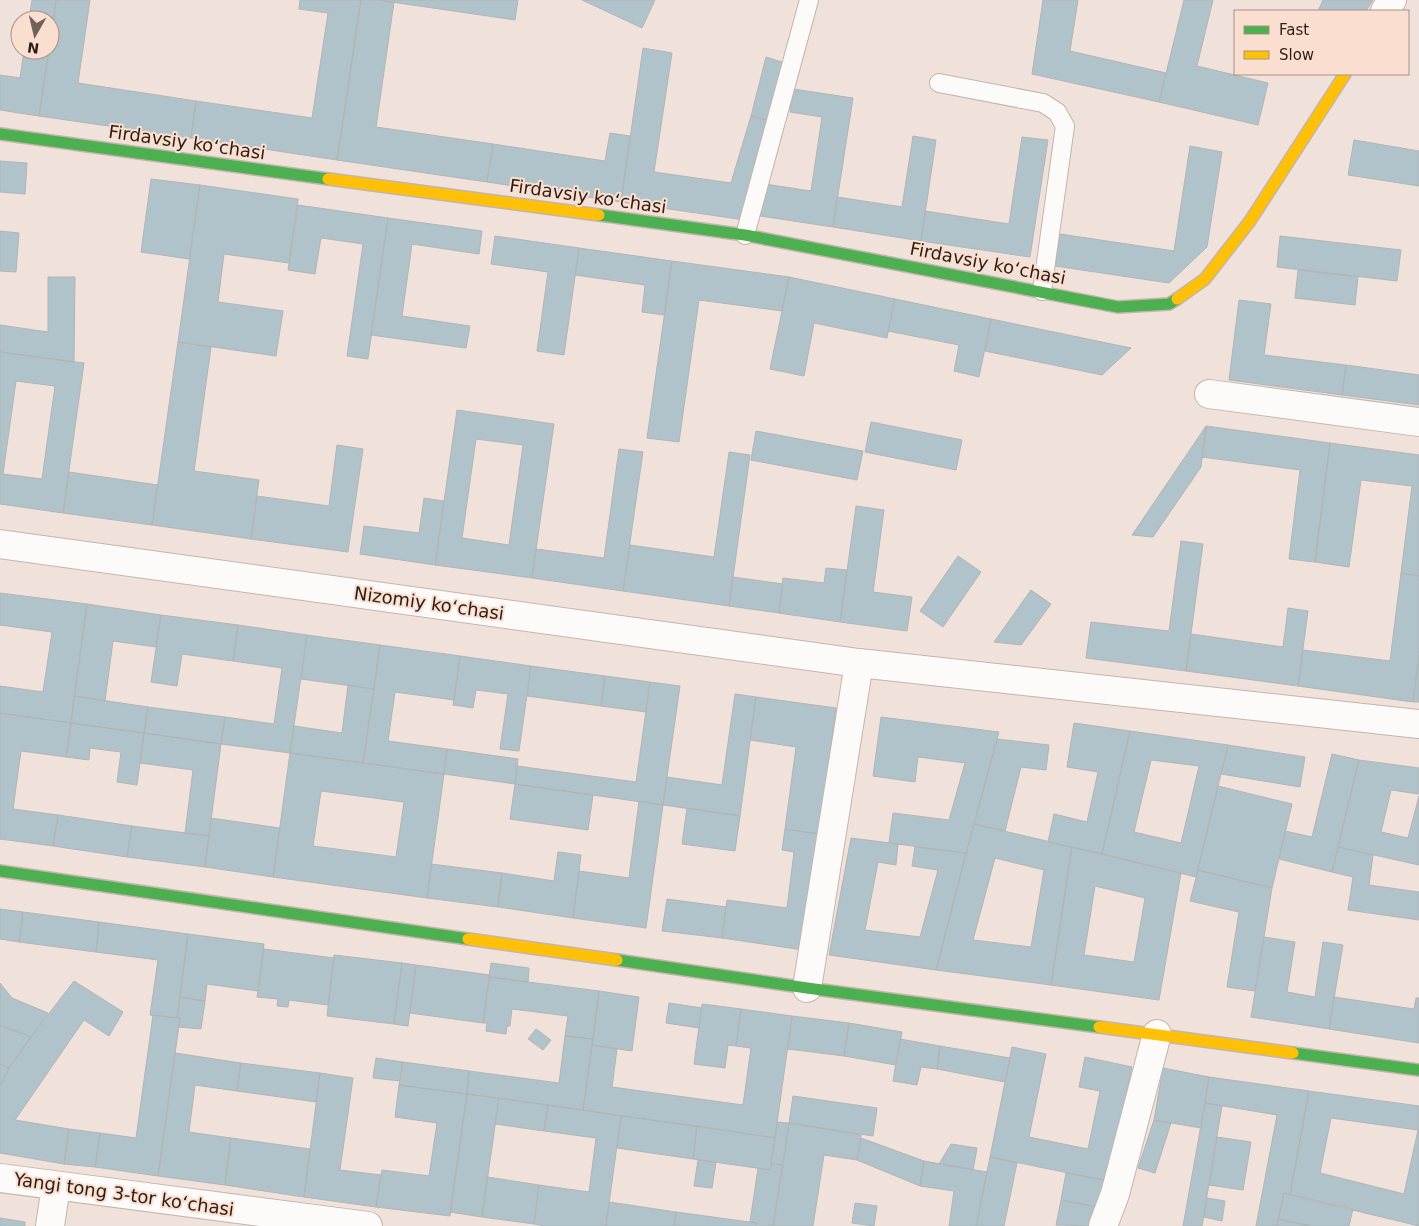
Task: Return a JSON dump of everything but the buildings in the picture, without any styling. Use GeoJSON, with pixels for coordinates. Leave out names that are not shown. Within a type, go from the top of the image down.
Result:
{"type":"FeatureCollection","features":[{"type":"Feature","properties":{"kind":"street","name":"Firdavsiy koʻchasi"},"geometry":{"type":"LineString","coordinates":[[0,134],[745,235],[1118,306],[1169,304],[1205,279],[1250,221],[1344,75]]}},
{"type":"Feature","properties":{"kind":"street"},"geometry":{"type":"LineString","coordinates":[[1210,394],[1419,422]]}},
{"type":"Feature","properties":{"kind":"street","name":"Nizomiy koʻchasi"},"geometry":{"type":"LineString","coordinates":[[0,544],[858,663],[1419,724]]}},
{"type":"Feature","properties":{"kind":"street"},"geometry":{"type":"LineString","coordinates":[[807,988],[858,663]]}},
{"type":"Feature","properties":{"kind":"street"},"geometry":{"type":"LineString","coordinates":[[0,872],[807,988],[1419,1070]]}},
{"type":"Feature","properties":{"kind":"street"},"geometry":{"type":"LineString","coordinates":[[1102,1226],[1114,1194],[1157,1034]]}},
{"type":"Feature","properties":{"kind":"street","name":"Yangi tong 3-tor koʻchasi"},"geometry":{"type":"LineString","coordinates":[[0,1178],[368,1226]]}},
{"type":"Feature","properties":{"kind":"street"},"geometry":{"type":"LineString","coordinates":[[50,1226],[56,1186]]}},
{"type":"Feature","properties":{"kind":"lane"},"geometry":{"type":"LineString","coordinates":[[745,235],[809,0]]}},
{"type":"Feature","properties":{"kind":"lane"},"geometry":{"type":"LineString","coordinates":[[939,83],[1044,103],[1057,112],[1065,126],[1042,291]]}},
{"type":"Feature","properties":{"kind":"traffic: fast"},"geometry":{"type":"LineString","coordinates":[[0,134],[328,179]]}},
{"type":"Feature","properties":{"kind":"traffic: fast"},"geometry":{"type":"LineString","coordinates":[[599,215],[745,235],[1118,307],[1169,304],[1177,299]]}},
{"type":"Feature","properties":{"kind":"traffic: fast"},"geometry":{"type":"LineString","coordinates":[[0,871],[468,939]]}},
{"type":"Feature","properties":{"kind":"traffic: fast"},"geometry":{"type":"LineString","coordinates":[[617,960],[807,988],[1099,1027]]}},
{"type":"Feature","properties":{"kind":"traffic: fast"},"geometry":{"type":"LineString","coordinates":[[1293,1053],[1419,1070]]}},
{"type":"Feature","properties":{"kind":"traffic: slow"},"geometry":{"type":"LineString","coordinates":[[1177,299],[1205,279],[1250,221],[1344,75]]}},
{"type":"Feature","properties":{"kind":"traffic: slow"},"geometry":{"type":"LineString","coordinates":[[328,179],[599,215]]}},
{"type":"Feature","properties":{"kind":"traffic: slow"},"geometry":{"type":"LineString","coordinates":[[468,939],[617,960]]}},
{"type":"Feature","properties":{"kind":"traffic: slow"},"geometry":{"type":"LineString","coordinates":[[1099,1027],[1293,1053]]}}]}
